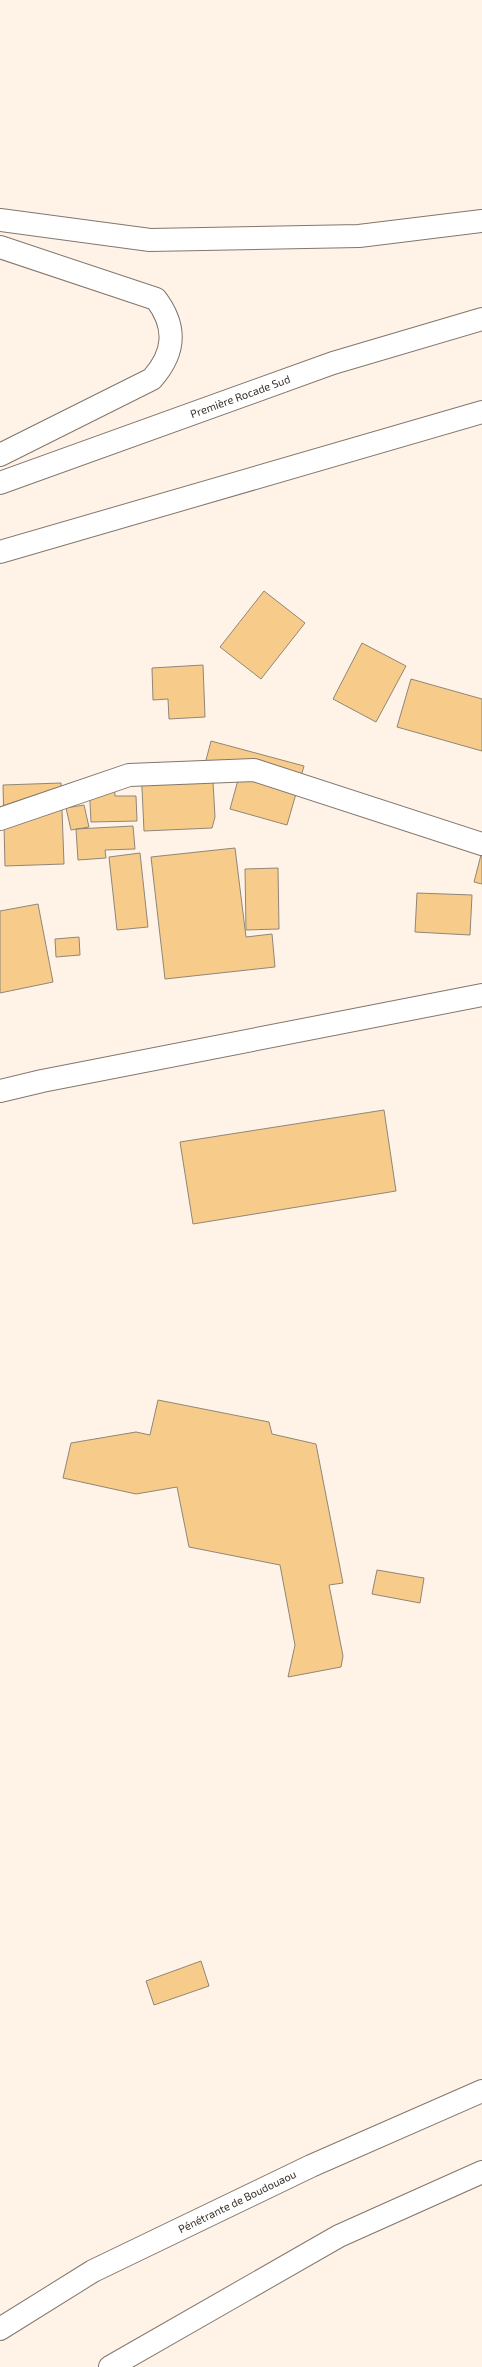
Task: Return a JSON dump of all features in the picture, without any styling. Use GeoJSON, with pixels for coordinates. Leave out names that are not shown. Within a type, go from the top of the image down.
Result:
{"type":"FeatureCollection","features":[{"type":"Feature","properties":{"kind":"main road"},"geometry":{"type":"LineString","coordinates":[[0,220],[150,240],[359,236],[482,221]]}},
{"type":"Feature","properties":{"kind":"main road"},"geometry":{"type":"LineString","coordinates":[[0,247],[156,299],[163,309],[171,334],[167,358],[152,378],[0,455]]}},
{"type":"Feature","properties":{"kind":"main road","name":"Première Rocade Sud"},"geometry":{"type":"LineString","coordinates":[[0,483],[332,362],[482,319]]}},
{"type":"Feature","properties":{"kind":"main road"},"geometry":{"type":"LineString","coordinates":[[0,552],[482,412]]}},
{"type":"Feature","properties":{"kind":"main road"},"geometry":{"type":"LineString","coordinates":[[0,819],[129,775],[254,770],[482,844]]}},
{"type":"Feature","properties":{"kind":"main road"},"geometry":{"type":"LineString","coordinates":[[0,1091],[482,995]]}},
{"type":"Feature","properties":{"kind":"main road","name":"Pénétrante de Boudouaou"},"geometry":{"type":"LineString","coordinates":[[0,2329],[93,2271],[311,2166],[482,2091]]}},
{"type":"Feature","properties":{"kind":"main road"},"geometry":{"type":"LineString","coordinates":[[110,2367],[339,2236],[482,2172]]}},
{"type":"Feature","properties":{"kind":"building"},"geometry":{"type":"Polygon","coordinates":[[[264,591],[305,623],[261,679],[220,647],[264,591]]]}},
{"type":"Feature","properties":{"kind":"building"},"geometry":{"type":"Polygon","coordinates":[[[362,643],[406,666],[376,722],[333,699],[362,643]]]}},
{"type":"Feature","properties":{"kind":"building"},"geometry":{"type":"Polygon","coordinates":[[[203,665],[205,717],[169,719],[168,699],[153,700],[152,668],[203,665]]]}},
{"type":"Feature","properties":{"kind":"building"},"geometry":{"type":"Polygon","coordinates":[[[411,679],[482,699],[482,751],[397,727],[411,679]]]}},
{"type":"Feature","properties":{"kind":"building"},"geometry":{"type":"Polygon","coordinates":[[[211,741],[304,766],[287,825],[230,809],[238,780],[213,782],[215,817],[212,828],[144,831],[141,767],[205,764],[211,741]]]}},
{"type":"Feature","properties":{"kind":"building"},"geometry":{"type":"Polygon","coordinates":[[[114,780],[115,796],[136,796],[137,821],[91,822],[89,782],[114,780]]]}},
{"type":"Feature","properties":{"kind":"building"},"geometry":{"type":"Polygon","coordinates":[[[61,783],[64,864],[5,866],[3,785],[61,783]]]}},
{"type":"Feature","properties":{"kind":"building"},"geometry":{"type":"Polygon","coordinates":[[[84,805],[89,827],[71,830],[66,808],[84,805]]]}},
{"type":"Feature","properties":{"kind":"building"},"geometry":{"type":"Polygon","coordinates":[[[133,826],[135,849],[105,850],[106,858],[78,860],[76,829],[133,826]]]}},
{"type":"Feature","properties":{"kind":"building"},"geometry":{"type":"Polygon","coordinates":[[[235,848],[246,937],[272,934],[275,967],[165,979],[151,857],[235,848]]]}},
{"type":"Feature","properties":{"kind":"building"},"geometry":{"type":"Polygon","coordinates":[[[482,851],[482,884],[474,882],[482,851]]]}},
{"type":"Feature","properties":{"kind":"building"},"geometry":{"type":"Polygon","coordinates":[[[140,853],[148,927],[117,930],[109,857],[140,853]]]}},
{"type":"Feature","properties":{"kind":"building"},"geometry":{"type":"Polygon","coordinates":[[[278,868],[279,929],[246,930],[245,869],[278,868]]]}},
{"type":"Feature","properties":{"kind":"building"},"geometry":{"type":"Polygon","coordinates":[[[417,893],[472,895],[470,935],[415,932],[417,893]]]}},
{"type":"Feature","properties":{"kind":"building"},"geometry":{"type":"Polygon","coordinates":[[[38,904],[53,982],[0,993],[0,911],[38,904]]]}},
{"type":"Feature","properties":{"kind":"building"},"geometry":{"type":"Polygon","coordinates":[[[79,937],[80,955],[56,957],[55,939],[79,937]]]}},
{"type":"Feature","properties":{"kind":"building"},"geometry":{"type":"Polygon","coordinates":[[[384,1110],[396,1191],[193,1224],[180,1142],[384,1110]]]}},
{"type":"Feature","properties":{"kind":"building"},"geometry":{"type":"Polygon","coordinates":[[[158,1400],[269,1422],[272,1434],[316,1444],[343,1583],[329,1585],[343,1656],[341,1667],[288,1677],[295,1645],[280,1565],[189,1547],[177,1487],[136,1494],[63,1478],[71,1443],[136,1432],[150,1435],[158,1400]]]}},
{"type":"Feature","properties":{"kind":"building"},"geometry":{"type":"Polygon","coordinates":[[[377,1570],[424,1578],[420,1603],[372,1594],[377,1570]]]}},
{"type":"Feature","properties":{"kind":"building"},"geometry":{"type":"Polygon","coordinates":[[[201,1961],[209,1986],[154,2005],[146,1981],[201,1961]]]}}]}
